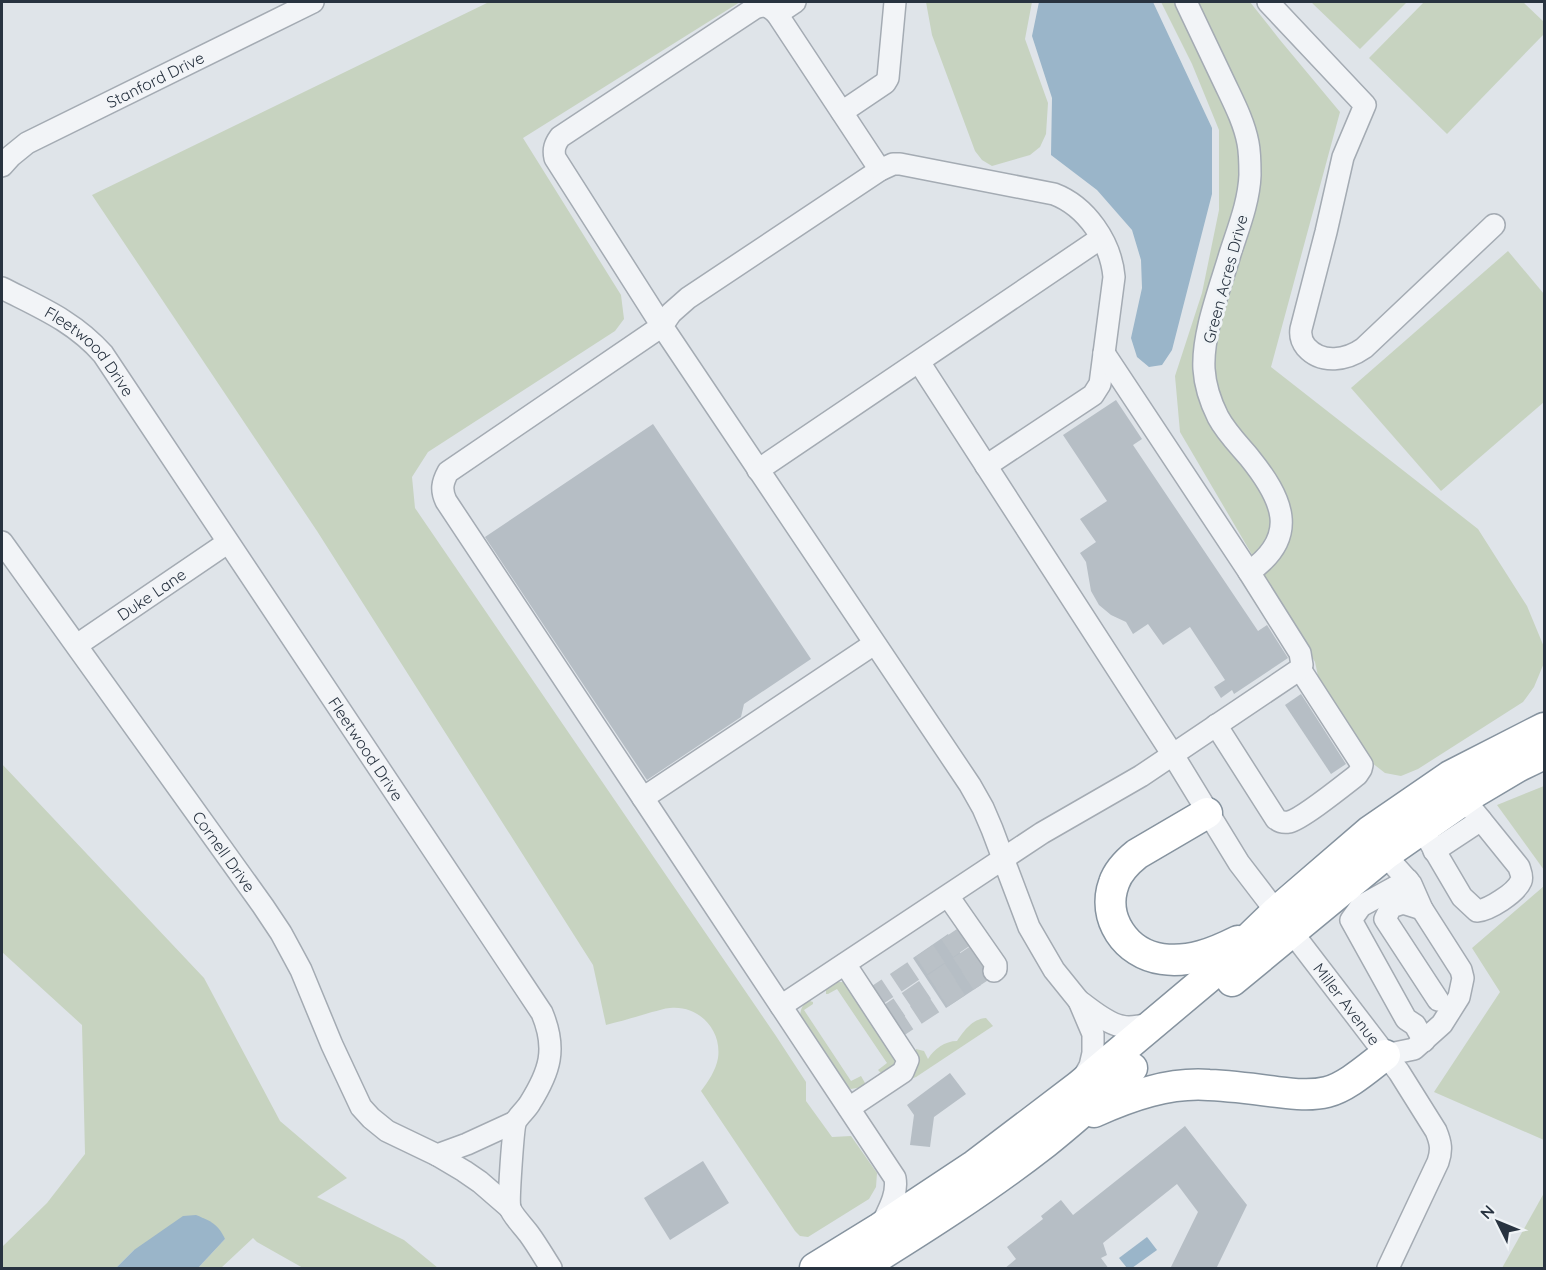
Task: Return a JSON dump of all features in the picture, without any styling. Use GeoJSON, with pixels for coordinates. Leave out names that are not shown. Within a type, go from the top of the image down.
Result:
{"type":"FeatureCollection","features":[{"type":"Feature","properties":{"kind":"highway"},"geometry":{"type":"LineString","coordinates":[[815,1269],[975,1165],[1079,1086],[1274,925],[1370,831],[1450,776],[1545,728]]}},
{"type":"Feature","properties":{"kind":"highway"},"geometry":{"type":"LineString","coordinates":[[1207,813],[1137,854],[1127,862],[1113,884],[1110,899],[1111,914],[1116,926],[1134,948],[1148,955],[1180,960],[1206,956],[1274,925],[1385,855],[1428,840],[1473,809],[1519,766],[1545,754]]}},
{"type":"Feature","properties":{"kind":"highway"},"geometry":{"type":"LineString","coordinates":[[860,1269],[951,1211],[1065,1127],[1250,965],[1274,925]]}},
{"type":"Feature","properties":{"kind":"highway"},"geometry":{"type":"LineString","coordinates":[[1065,1127],[1129,1098],[1173,1087],[1210,1085],[1298,1094],[1329,1091],[1339,1087],[1385,1055]]}},
{"type":"Feature","properties":{"kind":"street","name":"Stanford Drive"},"geometry":{"type":"LineString","coordinates":[[2,166],[27,143],[313,2]]}},
{"type":"Feature","properties":{"kind":"street"},"geometry":{"type":"LineString","coordinates":[[777,14],[795,2]]}},
{"type":"Feature","properties":{"kind":"street"},"geometry":{"type":"LineString","coordinates":[[842,112],[885,84],[888,78],[895,2]]}},
{"type":"Feature","properties":{"kind":"street","name":"Green Acres Drive"},"geometry":{"type":"LineString","coordinates":[[1186,2],[1243,123],[1249,146],[1250,177],[1246,204],[1214,307],[1206,341],[1204,369],[1209,395],[1218,416],[1266,482],[1282,515],[1282,529],[1277,542],[1261,564],[1249,572]]}},
{"type":"Feature","properties":{"kind":"street"},"geometry":{"type":"LineString","coordinates":[[1268,2],[1365,105],[1343,157],[1301,329],[1302,340],[1311,351],[1324,358],[1336,359],[1364,348],[1494,225]]}},
{"type":"Feature","properties":{"kind":"street"},"geometry":{"type":"LineString","coordinates":[[880,171],[777,14],[771,8],[763,5],[755,8],[560,137],[554,151],[555,158],[662,326],[970,786],[983,808],[1019,905],[1034,937],[1054,970],[1079,1001],[1107,1020],[1121,1026],[1137,1026],[1155,1022]]}},
{"type":"Feature","properties":{"kind":"street"},"geometry":{"type":"LineString","coordinates":[[880,1228],[893,1200],[895,1178],[452,511],[442,493],[443,482],[448,472],[662,326],[670,313],[688,298],[892,164],[1063,197],[1087,216],[1111,256],[1114,277],[1100,384],[1093,395],[986,466]]}},
{"type":"Feature","properties":{"kind":"street"},"geometry":{"type":"LineString","coordinates":[[758,470],[1101,238]]}},
{"type":"Feature","properties":{"kind":"street","name":"Fleetwood Drive"},"geometry":{"type":"LineString","coordinates":[[2,288],[61,318],[94,344],[542,1013],[550,1040],[550,1057],[540,1086],[529,1106],[515,1122]]}},
{"type":"Feature","properties":{"kind":"street"},"geometry":{"type":"LineString","coordinates":[[781,1006],[1049,828],[1123,787],[1173,755],[1300,669],[1302,665],[1300,653],[1249,572],[1104,353]]}},
{"type":"Feature","properties":{"kind":"street","name":"Miller Avenue"},"geometry":{"type":"LineString","coordinates":[[919,362],[1173,755],[1274,925],[1399,1072],[1436,1131],[1441,1152],[1388,1269]]}},
{"type":"Feature","properties":{"kind":"street","name":"Cornell Drive"},"geometry":{"type":"LineString","coordinates":[[2,542],[281,933],[300,970],[361,1107],[387,1131],[465,1171],[510,1208]]}},
{"type":"Feature","properties":{"kind":"street","name":"Duke Lane"},"geometry":{"type":"LineString","coordinates":[[77,645],[227,543]]}},
{"type":"Feature","properties":{"kind":"street"},"geometry":{"type":"LineString","coordinates":[[643,798],[874,644]]}},
{"type":"Feature","properties":{"kind":"street"},"geometry":{"type":"LineString","coordinates":[[1216,725],[1272,814],[1279,821],[1296,820],[1357,775],[1362,764],[1300,669]]}},
{"type":"Feature","properties":{"kind":"street"},"geometry":{"type":"LineString","coordinates":[[1428,840],[1462,897],[1477,911],[1497,903],[1516,888],[1521,881],[1522,874],[1519,867],[1473,809]]}},
{"type":"Feature","properties":{"kind":"street"},"geometry":{"type":"LineString","coordinates":[[1385,855],[1411,884],[1422,909],[1461,978],[1459,997],[1442,1024],[1420,1033]]}},
{"type":"Feature","properties":{"kind":"street"},"geometry":{"type":"LineString","coordinates":[[1408,880],[1361,906],[1351,920],[1406,1019],[1420,1033]]}},
{"type":"Feature","properties":{"kind":"street"},"geometry":{"type":"LineString","coordinates":[[948,896],[996,965],[994,972]]}},
{"type":"Feature","properties":{"kind":"street"},"geometry":{"type":"LineString","coordinates":[[1422,909],[1403,903],[1390,907],[1385,919],[1438,1000]]}},
{"type":"Feature","properties":{"kind":"street"},"geometry":{"type":"LineString","coordinates":[[845,964],[908,1060],[903,1071],[849,1108]]}},
{"type":"Feature","properties":{"kind":"street"},"geometry":{"type":"LineString","coordinates":[[1385,1055],[1414,1049],[1442,993],[1461,978]]}},
{"type":"Feature","properties":{"kind":"street"},"geometry":{"type":"LineString","coordinates":[[1079,1001],[1092,1034],[1093,1053],[1090,1065],[1079,1086]]}},
{"type":"Feature","properties":{"kind":"street"},"geometry":{"type":"LineString","coordinates":[[437,1155],[468,1144],[515,1122]]}},
{"type":"Feature","properties":{"kind":"street"},"geometry":{"type":"LineString","coordinates":[[515,1122],[510,1208],[551,1269]]}},
{"type":"Feature","properties":{"kind":"green space"},"geometry":{"type":"Polygon","coordinates":[[[489,2],[740,2],[523,138],[621,295],[624,319],[615,331],[428,452],[412,477],[415,508],[776,1036],[806,1082],[806,1101],[832,1137],[851,1136],[877,1173],[876,1187],[869,1199],[808,1237],[800,1236],[795,1231],[701,1091],[714,1071],[718,1058],[716,1038],[706,1021],[690,1011],[670,1008],[606,1025],[593,965],[317,531],[92,195],[489,2]]]}},
{"type":"Feature","properties":{"kind":"green space"},"geometry":{"type":"Polygon","coordinates":[[[926,2],[1032,2],[1025,39],[1048,103],[1046,134],[1040,147],[1030,155],[992,166],[982,160],[975,151],[932,35],[926,2]]]}},
{"type":"Feature","properties":{"kind":"green space"},"geometry":{"type":"Polygon","coordinates":[[[1161,2],[1250,2],[1340,112],[1271,367],[1478,529],[1527,606],[1544,647],[1544,663],[1534,687],[1523,702],[1418,769],[1401,776],[1385,773],[1367,759],[1321,690],[1315,662],[1180,432],[1175,376],[1202,293],[1219,210],[1219,130],[1192,64],[1161,2]]]}},
{"type":"Feature","properties":{"kind":"green space"},"geometry":{"type":"Polygon","coordinates":[[[1311,2],[1407,2],[1360,49],[1311,2]]]}},
{"type":"Feature","properties":{"kind":"green space"},"geometry":{"type":"Polygon","coordinates":[[[1424,2],[1523,2],[1544,22],[1544,34],[1447,134],[1369,58],[1424,2]]]}},
{"type":"Feature","properties":{"kind":"green space"},"geometry":{"type":"Polygon","coordinates":[[[1508,251],[1544,294],[1544,402],[1441,491],[1351,388],[1508,251]]]}},
{"type":"Feature","properties":{"kind":"green space"},"geometry":{"type":"Polygon","coordinates":[[[2,764],[204,978],[280,1121],[347,1178],[317,1197],[404,1240],[438,1268],[303,1268],[253,1238],[221,1268],[198,1268],[225,1239],[134,1250],[116,1268],[2,1268],[2,1247],[47,1203],[85,1154],[82,1025],[2,952],[2,764]]]}},
{"type":"Feature","properties":{"kind":"green space"},"geometry":{"type":"Polygon","coordinates":[[[1544,786],[1544,870],[1497,805],[1544,786]]]}},
{"type":"Feature","properties":{"kind":"green space"},"geometry":{"type":"Polygon","coordinates":[[[1544,886],[1544,1140],[1434,1092],[1500,992],[1472,948],[1544,886]]]}},
{"type":"Feature","properties":{"kind":"green space"},"geometry":{"type":"Polygon","coordinates":[[[837,982],[846,982],[896,1060],[886,1071],[881,1073],[878,1070],[887,1063],[837,989],[826,994],[826,989],[837,982]]]}},
{"type":"Feature","properties":{"kind":"green space"},"geometry":{"type":"Polygon","coordinates":[[[810,1001],[813,1004],[804,1010],[851,1081],[861,1076],[865,1083],[862,1087],[851,1089],[843,1085],[800,1020],[803,1006],[810,1001]]]}},
{"type":"Feature","properties":{"kind":"green space"},"geometry":{"type":"Polygon","coordinates":[[[986,1018],[993,1026],[908,1080],[916,1060],[916,1049],[924,1051],[928,1059],[940,1046],[957,1041],[973,1023],[986,1018]]]}},
{"type":"Feature","properties":{"kind":"green space"},"geometry":{"type":"Polygon","coordinates":[[[1544,1193],[1544,1268],[1502,1268],[1544,1193]]]}},
{"type":"Feature","properties":{"kind":"water"},"geometry":{"type":"Polygon","coordinates":[[[1039,2],[1153,2],[1212,128],[1212,194],[1172,350],[1162,365],[1149,367],[1137,357],[1131,338],[1142,288],[1141,260],[1132,230],[1097,190],[1051,155],[1052,98],[1032,36],[1039,2]]]}},
{"type":"Feature","properties":{"kind":"water"},"geometry":{"type":"Polygon","coordinates":[[[196,1215],[213,1224],[225,1239],[198,1268],[116,1268],[134,1250],[183,1216],[196,1215]]]}},
{"type":"Feature","properties":{"kind":"water"},"geometry":{"type":"Polygon","coordinates":[[[1147,1237],[1157,1250],[1132,1268],[1127,1268],[1119,1258],[1147,1237]]]}},
{"type":"Feature","properties":{"kind":"building"},"geometry":{"type":"Polygon","coordinates":[[[1116,400],[1142,439],[1133,445],[1258,631],[1267,625],[1288,658],[1234,694],[1232,690],[1221,698],[1214,687],[1225,680],[1190,627],[1163,645],[1148,624],[1133,634],[1126,622],[1111,615],[1099,605],[1091,591],[1086,562],[1080,553],[1096,542],[1080,519],[1107,501],[1063,435],[1116,400]]]}},
{"type":"Feature","properties":{"kind":"building"},"geometry":{"type":"Polygon","coordinates":[[[653,424],[811,659],[744,704],[741,717],[647,780],[485,537],[653,424]]]}},
{"type":"Feature","properties":{"kind":"building"},"geometry":{"type":"Polygon","coordinates":[[[1301,694],[1346,764],[1331,774],[1285,705],[1301,694]]]}},
{"type":"Feature","properties":{"kind":"building"},"geometry":{"type":"Polygon","coordinates":[[[948,934],[981,985],[946,1008],[913,958],[948,934]]]}},
{"type":"Feature","properties":{"kind":"building"},"geometry":{"type":"Polygon","coordinates":[[[950,1073],[966,1094],[934,1117],[930,1147],[910,1145],[914,1115],[907,1105],[950,1073]]]}},
{"type":"Feature","properties":{"kind":"building"},"geometry":{"type":"Polygon","coordinates":[[[1185,1126],[1247,1205],[1216,1269],[1170,1269],[1198,1212],[1177,1184],[1103,1243],[1107,1255],[1101,1258],[1109,1269],[1004,1269],[1016,1259],[1007,1247],[1043,1219],[1041,1216],[1061,1200],[1073,1215],[1185,1126]]]}},
{"type":"Feature","properties":{"kind":"building"},"geometry":{"type":"Polygon","coordinates":[[[703,1161],[729,1203],[670,1240],[644,1198],[703,1161]]]}},
{"type":"Feature","properties":{"kind":"tunnel"},"geometry":{"type":"LineString","coordinates":[[870,1000],[973,931]]}},
{"type":"Feature","properties":{"kind":"tunnel"},"geometry":{"type":"LineString","coordinates":[[882,1019],[985,949]]}},
{"type":"Feature","properties":{"kind":"tunnel"},"geometry":{"type":"LineString","coordinates":[[890,1032],[995,963]]}}]}
